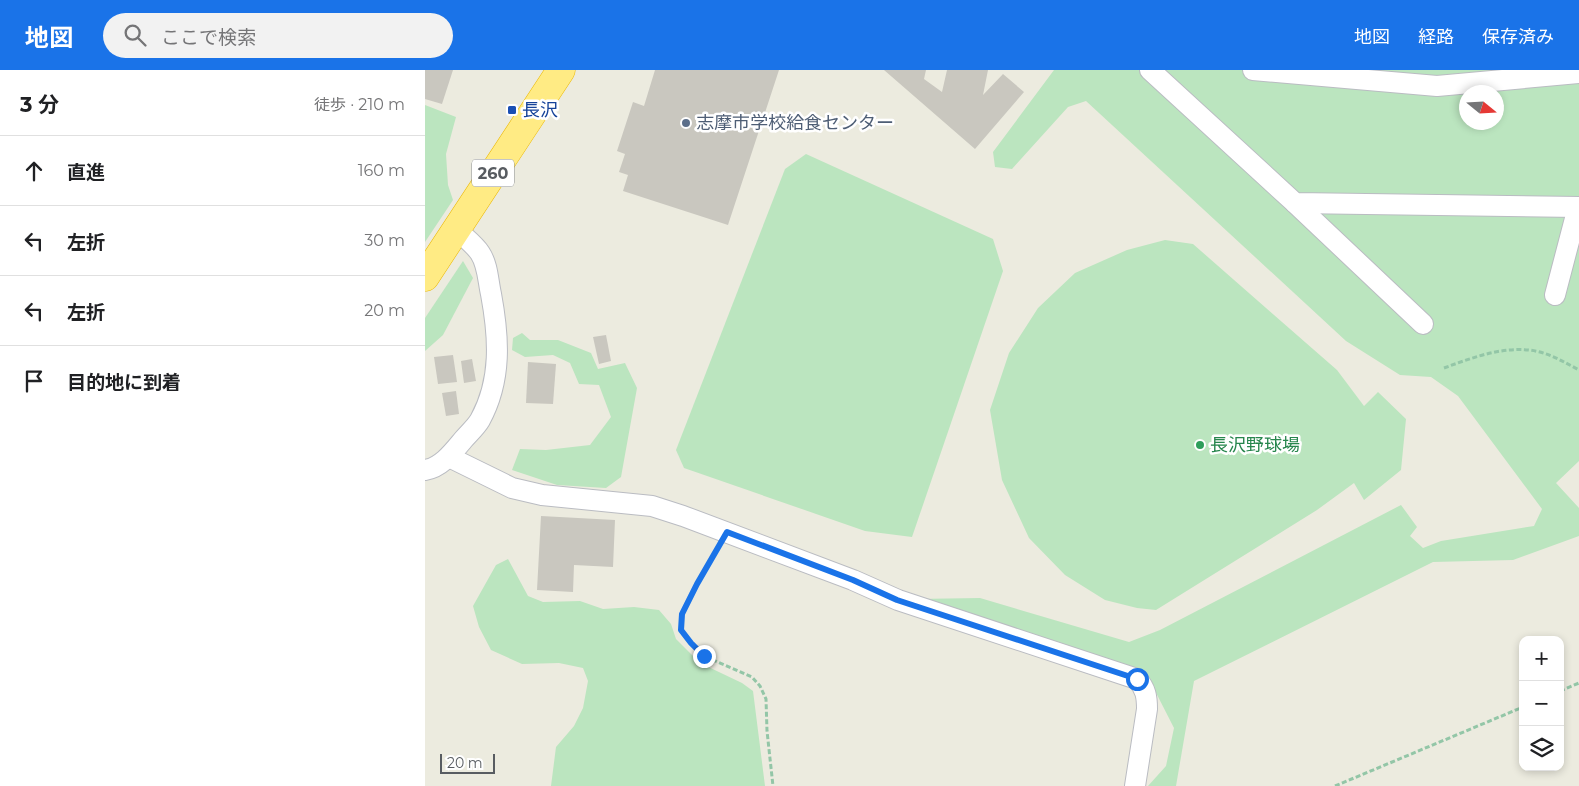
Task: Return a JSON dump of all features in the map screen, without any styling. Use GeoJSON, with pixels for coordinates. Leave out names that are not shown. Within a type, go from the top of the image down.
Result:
{"type":"FeatureCollection","features":[{"type":"Feature","properties":{"kind":"highway","name":"260"},"geometry":{"type":"LineString","coordinates":[[425,277],[561,70]]}},
{"type":"Feature","properties":{"kind":"street"},"geometry":{"type":"LineString","coordinates":[[1150,70],[1423,324]]}},
{"type":"Feature","properties":{"kind":"street"},"geometry":{"type":"LineString","coordinates":[[1253,70],[1437,86],[1579,72]]}},
{"type":"Feature","properties":{"kind":"street"},"geometry":{"type":"LineString","coordinates":[[1295,203],[1578,207],[1555,295]]}},
{"type":"Feature","properties":{"kind":"street"},"geometry":{"type":"LineString","coordinates":[[425,470],[431,469],[449,457],[479,421],[491,394],[497,370],[497,339],[486,267],[481,254],[456,229]]}},
{"type":"Feature","properties":{"kind":"street"},"geometry":{"type":"LineString","coordinates":[[449,457],[513,488],[542,495],[652,506],[683,516],[853,580],[897,600],[1137,679],[1143,686],[1147,697],[1147,709],[1135,786]]}},
{"type":"Feature","properties":{"kind":"path"},"geometry":{"type":"LineString","coordinates":[[1444,368],[1480,355],[1525,350],[1540,352],[1557,358],[1579,370]]}},
{"type":"Feature","properties":{"kind":"path"},"geometry":{"type":"LineString","coordinates":[[727,532],[682,614],[681,630],[704,656],[751,677],[761,686],[766,699],[767,731],[773,786]]}},
{"type":"Feature","properties":{"kind":"path"},"geometry":{"type":"LineString","coordinates":[[1564,689],[1579,683]]}},
{"type":"Feature","properties":{"kind":"path"},"geometry":{"type":"LineString","coordinates":[[1335,786],[1519,709]]}},
{"type":"Feature","properties":{"kind":"green space"},"geometry":{"type":"Polygon","coordinates":[[[1054,70],[1579,70],[1579,461],[1556,483],[1579,508],[1579,536],[1513,560],[1433,562],[1194,681],[1176,786],[1148,786],[1166,766],[1174,728],[1149,679],[915,599],[980,598],[1129,642],[1160,630],[1401,505],[1417,527],[1410,536],[1423,548],[1441,541],[1534,526],[1542,509],[1458,396],[1431,377],[1400,375],[1346,341],[1086,101],[1068,107],[1012,169],[995,167],[993,152],[1054,70]]]}},
{"type":"Feature","properties":{"kind":"green space"},"geometry":{"type":"Polygon","coordinates":[[[425,105],[456,117],[446,154],[448,185],[453,200],[425,242],[425,105]]]}},
{"type":"Feature","properties":{"kind":"green space"},"geometry":{"type":"Polygon","coordinates":[[[806,154],[993,239],[1003,271],[912,537],[865,531],[684,468],[676,450],[785,169],[806,154]]]}},
{"type":"Feature","properties":{"kind":"green space","name":"長沢野球場"},"geometry":{"type":"Polygon","coordinates":[[[1165,240],[1193,244],[1337,370],[1364,406],[1378,392],[1406,419],[1401,470],[1364,500],[1354,483],[1317,510],[1156,610],[1137,608],[1105,600],[1065,575],[1029,538],[1002,480],[990,410],[1009,353],[1038,308],[1075,273],[1127,250],[1165,240]]]}},
{"type":"Feature","properties":{"kind":"green space"},"geometry":{"type":"Polygon","coordinates":[[[463,261],[473,278],[443,335],[425,351],[425,318],[463,261]]]}},
{"type":"Feature","properties":{"kind":"green space"},"geometry":{"type":"Polygon","coordinates":[[[522,333],[530,340],[558,340],[591,353],[598,369],[625,363],[637,388],[621,477],[606,488],[557,485],[512,470],[520,449],[546,450],[590,445],[611,417],[599,385],[579,384],[570,363],[553,355],[525,357],[512,350],[513,338],[522,333]]]}},
{"type":"Feature","properties":{"kind":"green space"},"geometry":{"type":"Polygon","coordinates":[[[508,559],[528,596],[543,602],[580,601],[603,609],[634,607],[659,610],[671,624],[676,639],[700,663],[742,683],[753,691],[765,786],[551,786],[556,747],[574,726],[583,708],[588,681],[583,668],[559,663],[522,664],[491,650],[479,627],[473,606],[496,565],[508,559]]]}},
{"type":"Feature","properties":{"kind":"building"},"geometry":{"type":"Polygon","coordinates":[[[425,70],[453,70],[442,104],[425,99],[425,70]]]}},
{"type":"Feature","properties":{"kind":"building"},"geometry":{"type":"Polygon","coordinates":[[[655,70],[779,70],[728,225],[623,191],[628,175],[619,172],[625,154],[617,151],[633,102],[644,106],[655,70]]]}},
{"type":"Feature","properties":{"kind":"building"},"geometry":{"type":"Polygon","coordinates":[[[884,70],[926,70],[924,79],[942,92],[947,70],[988,70],[983,95],[1003,74],[1024,92],[975,149],[884,70]]]}},
{"type":"Feature","properties":{"kind":"building"},"geometry":{"type":"Polygon","coordinates":[[[606,335],[611,361],[599,364],[593,337],[606,335]]]}},
{"type":"Feature","properties":{"kind":"building"},"geometry":{"type":"Polygon","coordinates":[[[453,355],[457,382],[438,384],[434,357],[453,355]]]}},
{"type":"Feature","properties":{"kind":"building"},"geometry":{"type":"Polygon","coordinates":[[[472,359],[476,381],[464,383],[461,361],[472,359]]]}},
{"type":"Feature","properties":{"kind":"building"},"geometry":{"type":"Polygon","coordinates":[[[528,362],[556,364],[553,404],[526,403],[528,362]]]}},
{"type":"Feature","properties":{"kind":"building"},"geometry":{"type":"Polygon","coordinates":[[[456,391],[459,414],[446,416],[442,393],[456,391]]]}},
{"type":"Feature","properties":{"kind":"building"},"geometry":{"type":"Polygon","coordinates":[[[541,516],[615,520],[613,567],[574,565],[573,592],[537,590],[541,516]]]}},
{"type":"Feature","properties":{"kind":"place","name":"長沢"},"geometry":{"type":"Point","coordinates":[512,110]}},
{"type":"Feature","properties":{"kind":"place","name":"志摩市学校給食センター"},"geometry":{"type":"Point","coordinates":[686,123]}},
{"type":"Feature","properties":{"kind":"place","name":"長沢野球場"},"geometry":{"type":"Point","coordinates":[1200,445]}},
{"type":"Feature","properties":{"kind":"route"},"geometry":{"type":"LineString","coordinates":[[704,656],[681,630],[682,614],[727,532],[853,580],[897,600],[1137,679]]}}]}
